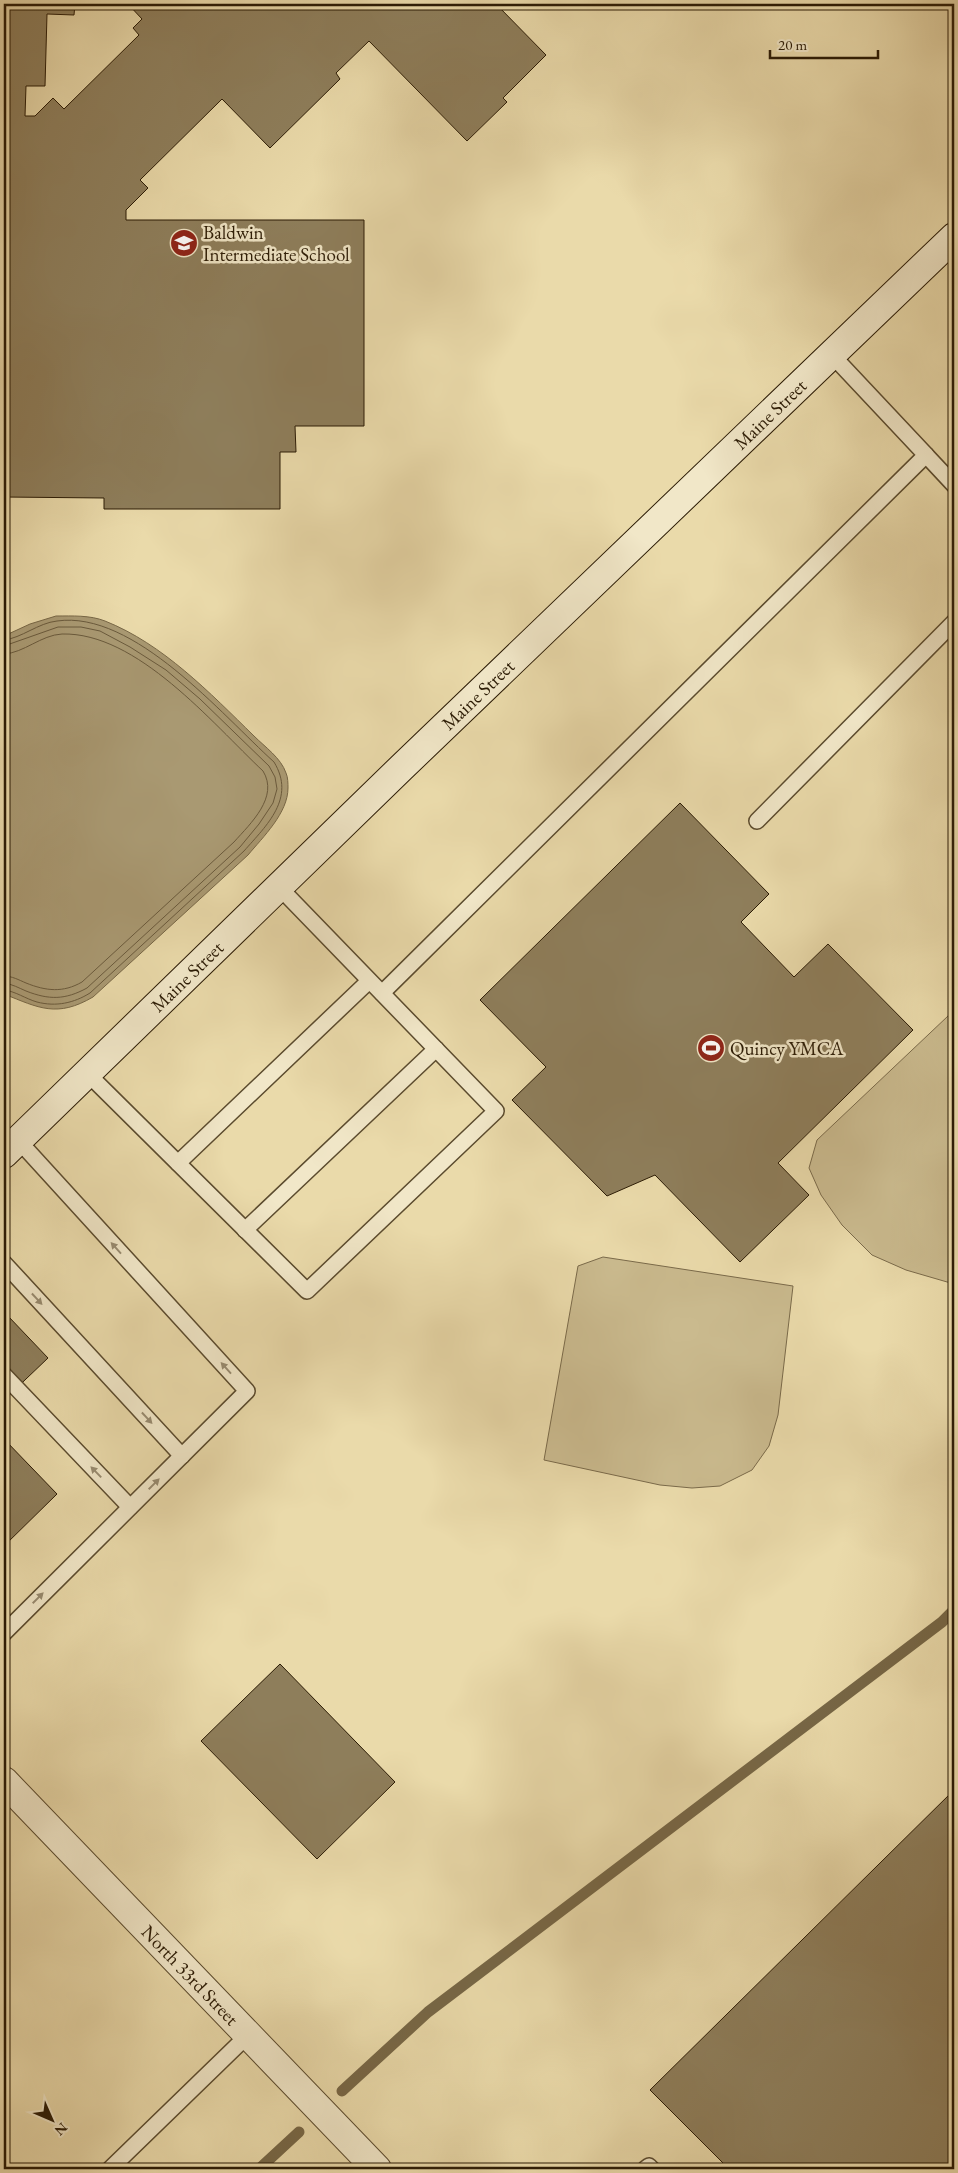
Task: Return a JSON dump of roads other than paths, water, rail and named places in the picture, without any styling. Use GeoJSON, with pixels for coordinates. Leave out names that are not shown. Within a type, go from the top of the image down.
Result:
{"type":"FeatureCollection","features":[{"type":"Feature","properties":{"kind":"street","name":"Maine Street"},"geometry":{"type":"LineString","coordinates":[[11,1147],[954,237]]}},
{"type":"Feature","properties":{"kind":"street","name":"North 33rd Street"},"geometry":{"type":"LineString","coordinates":[[4,1781],[377,2169]]}},
{"type":"Feature","properties":{"kind":"lane"},"geometry":{"type":"LineString","coordinates":[[832,355],[954,485]]}},
{"type":"Feature","properties":{"kind":"lane"},"geometry":{"type":"LineString","coordinates":[[382,993],[926,455]]}},
{"type":"Feature","properties":{"kind":"lane"},"geometry":{"type":"LineString","coordinates":[[757,820],[954,622]]}},
{"type":"Feature","properties":{"kind":"lane"},"geometry":{"type":"LineString","coordinates":[[87,1073],[306,1291],[482,1125],[496,1111],[279,887]]}},
{"type":"Feature","properties":{"kind":"lane"},"geometry":{"type":"LineString","coordinates":[[178,1163],[369,981]]}},
{"type":"Feature","properties":{"kind":"lane"},"geometry":{"type":"LineString","coordinates":[[245,1230],[436,1049]]}},
{"type":"Feature","properties":{"kind":"lane"},"geometry":{"type":"LineString","coordinates":[[4,1633],[247,1391],[11,1147]]}},
{"type":"Feature","properties":{"kind":"lane"},"geometry":{"type":"LineString","coordinates":[[4,1263],[182,1456]]}},
{"type":"Feature","properties":{"kind":"lane"},"geometry":{"type":"LineString","coordinates":[[4,1375],[130,1507]]}},
{"type":"Feature","properties":{"kind":"lane"},"geometry":{"type":"LineString","coordinates":[[110,2169],[248,2036]]}},
{"type":"Feature","properties":{"kind":"lane"},"geometry":{"type":"LineString","coordinates":[[645,2169],[649,2166],[652,2169]]}},
{"type":"Feature","properties":{"kind":"water"},"geometry":{"type":"Polygon","coordinates":[[[56,616],[87,617],[105,621],[147,643],[166,656],[203,687],[277,758],[287,775],[288,786],[284,806],[274,824],[248,855],[93,997],[69,1007],[48,1009],[4,994],[4,636],[30,624],[56,616]]]}},
{"type":"Feature","properties":{"kind":"waterway"},"geometry":{"type":"LineString","coordinates":[[342,2091],[428,2012],[942,1622],[954,1610]]}},
{"type":"Feature","properties":{"kind":"waterway"},"geometry":{"type":"LineString","coordinates":[[259,2169],[299,2132]]}},
{"type":"Feature","properties":{"kind":"place","name":"Baldwin Intermediate School"},"geometry":{"type":"Point","coordinates":[184,243]}},
{"type":"Feature","properties":{"kind":"place","name":"Quincy YMCA"},"geometry":{"type":"Point","coordinates":[711,1048]}}]}
